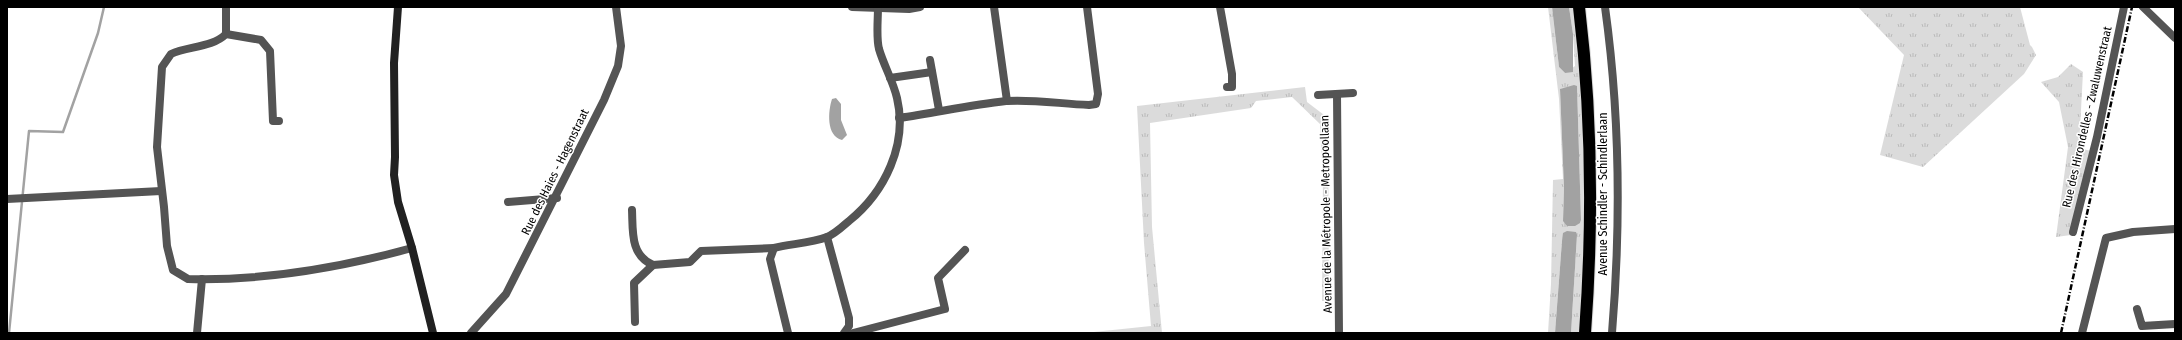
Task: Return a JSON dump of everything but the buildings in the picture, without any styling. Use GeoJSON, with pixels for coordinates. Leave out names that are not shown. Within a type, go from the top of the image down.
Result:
{"type":"FeatureCollection","features":[{"type":"Feature","properties":{"kind":"highway"},"geometry":{"type":"LineString","coordinates":[[1579,7],[1589,125],[1590,218],[1585,333]]}},
{"type":"Feature","properties":{"kind":"street"},"geometry":{"type":"LineString","coordinates":[[226,7],[226,34]]}},
{"type":"Feature","properties":{"kind":"street"},"geometry":{"type":"LineString","coordinates":[[398,7],[394,63],[394,175],[398,202],[412,248],[433,333]]}},
{"type":"Feature","properties":{"kind":"street","name":"Rue des Haies - Hagenstraat"},"geometry":{"type":"LineString","coordinates":[[471,333],[506,294],[557,198],[604,100],[618,66],[621,46],[616,7]]}},
{"type":"Feature","properties":{"kind":"street"},"geometry":{"type":"LineString","coordinates":[[852,7],[909,9],[920,7]]}},
{"type":"Feature","properties":{"kind":"street"},"geometry":{"type":"LineString","coordinates":[[994,7],[1007,101]]}},
{"type":"Feature","properties":{"kind":"street"},"geometry":{"type":"LineString","coordinates":[[899,118],[927,114],[939,110],[1007,101],[1089,105],[1096,104],[1098,94],[1087,7]]}},
{"type":"Feature","properties":{"kind":"street"},"geometry":{"type":"LineString","coordinates":[[1220,7],[1232,74],[1232,86],[1227,87]]}},
{"type":"Feature","properties":{"kind":"street","name":"Avenue Schindler - Schindlerlaan"},"geometry":{"type":"LineString","coordinates":[[1605,7],[1611,54],[1618,137],[1616,269],[1612,333]]}},
{"type":"Feature","properties":{"kind":"street","name":"Rue des Hirondelles - Zwaluwenstraat"},"geometry":{"type":"LineString","coordinates":[[2073,232],[2097,136],[2124,7]]}},
{"type":"Feature","properties":{"kind":"street"},"geometry":{"type":"LineString","coordinates":[[2143,7],[2175,38]]}},
{"type":"Feature","properties":{"kind":"street"},"geometry":{"type":"LineString","coordinates":[[632,210],[635,249],[647,262],[653,264],[690,262],[701,251],[774,248],[827,237],[858,214],[883,182],[898,143],[899,118],[897,98],[879,47],[878,8]]}},
{"type":"Feature","properties":{"kind":"street"},"geometry":{"type":"LineString","coordinates":[[279,121],[273,121],[270,51],[261,40],[226,34],[212,42],[171,54],[162,67],[157,147],[167,246],[173,270],[188,279],[308,272],[366,260],[412,248]]}},
{"type":"Feature","properties":{"kind":"street"},"geometry":{"type":"LineString","coordinates":[[930,60],[939,110]]}},
{"type":"Feature","properties":{"kind":"street"},"geometry":{"type":"LineString","coordinates":[[890,78],[932,72]]}},
{"type":"Feature","properties":{"kind":"street"},"geometry":{"type":"LineString","coordinates":[[1318,95],[1353,92]]}},
{"type":"Feature","properties":{"kind":"street","name":"Avenue de la Métropole - Metropoollaan"},"geometry":{"type":"LineString","coordinates":[[1336,94],[1339,333]]}},
{"type":"Feature","properties":{"kind":"street"},"geometry":{"type":"LineString","coordinates":[[7,199],[161,191]]}},
{"type":"Feature","properties":{"kind":"street"},"geometry":{"type":"LineString","coordinates":[[508,202],[557,198]]}},
{"type":"Feature","properties":{"kind":"street"},"geometry":{"type":"LineString","coordinates":[[2082,333],[2106,238],[2133,232],[2175,229]]}},
{"type":"Feature","properties":{"kind":"street"},"geometry":{"type":"LineString","coordinates":[[827,237],[849,318],[849,326],[844,333]]}},
{"type":"Feature","properties":{"kind":"street"},"geometry":{"type":"LineString","coordinates":[[774,248],[770,259],[788,333]]}},
{"type":"Feature","properties":{"kind":"street"},"geometry":{"type":"LineString","coordinates":[[853,333],[945,309],[938,278],[964,250]]}},
{"type":"Feature","properties":{"kind":"street"},"geometry":{"type":"LineString","coordinates":[[635,322],[634,283],[653,264]]}},
{"type":"Feature","properties":{"kind":"street"},"geometry":{"type":"LineString","coordinates":[[197,333],[202,279]]}},
{"type":"Feature","properties":{"kind":"street"},"geometry":{"type":"LineString","coordinates":[[2137,309],[2142,326],[2175,324]]}},
{"type":"Feature","properties":{"kind":"green space"},"geometry":{"type":"Polygon","coordinates":[[[1548,7],[1552,7],[1559,67],[1565,73],[1575,66],[1573,34],[1569,7],[1574,7],[1581,89],[1583,170],[1583,251],[1580,333],[1571,333],[1577,235],[1562,241],[1555,333],[1548,333],[1551,284],[1553,180],[1563,179],[1559,99],[1548,7]],[[1577,86],[1560,89],[1564,188],[1563,221],[1580,223],[1577,86]]]}},
{"type":"Feature","properties":{"kind":"green space"},"geometry":{"type":"Polygon","coordinates":[[[1858,7],[2020,7],[2030,45],[2036,55],[2024,74],[1923,167],[1880,155],[1904,55],[1858,7]]]}},
{"type":"Feature","properties":{"kind":"green space"},"geometry":{"type":"Polygon","coordinates":[[[2071,64],[2083,72],[2079,148],[2091,151],[2071,235],[2056,237],[2068,147],[2059,102],[2041,82],[2058,77],[2071,64]]]}},
{"type":"Feature","properties":{"kind":"green space"},"geometry":{"type":"Polygon","coordinates":[[[1305,87],[1307,102],[1328,118],[1329,301],[1322,301],[1323,180],[1320,124],[1292,97],[1256,101],[1251,108],[1150,123],[1152,227],[1162,333],[1084,333],[1151,326],[1144,243],[1137,106],[1305,87]]]}},
{"type":"Feature","properties":{"kind":"shaded area"},"geometry":{"type":"Polygon","coordinates":[[[1552,7],[1569,7],[1573,34],[1573,72],[1565,73],[1559,67],[1552,7]]]}},
{"type":"Feature","properties":{"kind":"shaded area"},"geometry":{"type":"Polygon","coordinates":[[[1574,85],[1577,86],[1581,220],[1580,223],[1575,226],[1567,226],[1563,221],[1564,188],[1560,89],[1574,85]]]}},
{"type":"Feature","properties":{"kind":"shaded area"},"geometry":{"type":"Polygon","coordinates":[[[836,98],[841,104],[841,120],[847,135],[842,140],[833,134],[829,116],[832,99],[836,98]]]}},
{"type":"Feature","properties":{"kind":"shaded area"},"geometry":{"type":"Polygon","coordinates":[[[1567,231],[1576,232],[1577,235],[1571,333],[1555,333],[1562,241],[1563,233],[1567,231]]]}},
{"type":"Feature","properties":{"kind":"waterway"},"geometry":{"type":"LineString","coordinates":[[9,333],[29,131],[63,132],[98,33],[104,7]]}},
{"type":"Feature","properties":{"kind":"railway"},"geometry":{"type":"LineString","coordinates":[[2061,333],[2132,7]]}}]}
